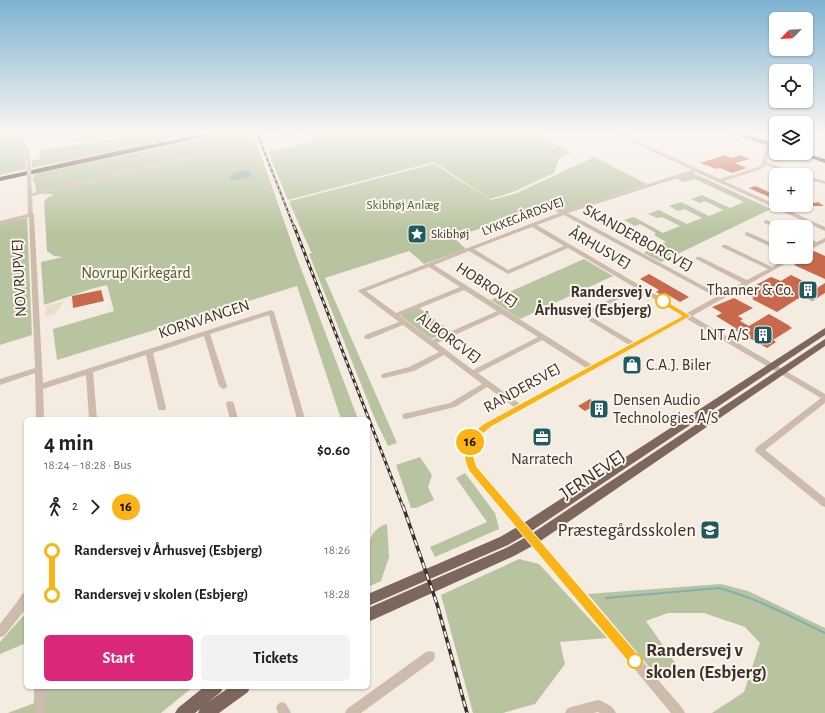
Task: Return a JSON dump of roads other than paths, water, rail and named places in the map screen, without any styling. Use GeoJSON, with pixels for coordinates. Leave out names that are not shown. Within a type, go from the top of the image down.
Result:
{"type":"FeatureCollection","features":[{"type":"Feature","properties":{"kind":"highway"},"geometry":{"type":"LineString","coordinates":[[0,178],[55,166]]}},
{"type":"Feature","properties":{"kind":"highway"},"geometry":{"type":"LineString","coordinates":[[0,178],[58,166]]}},
{"type":"Feature","properties":{"kind":"main road"},"geometry":{"type":"LineString","coordinates":[[778,369],[779,366],[797,354],[796,350],[825,331]]}},
{"type":"Feature","properties":{"kind":"main road","name":"JERNEVEJ"},"geometry":{"type":"LineString","coordinates":[[370,599],[504,541],[778,369],[825,342]]}},
{"type":"Feature","properties":{"kind":"main road","name":"JERNEVEJ"},"geometry":{"type":"LineString","coordinates":[[370,614],[477,567],[532,540],[754,390],[778,369]]}},
{"type":"Feature","properties":{"kind":"main road"},"geometry":{"type":"LineString","coordinates":[[532,540],[532,531],[561,512],[568,500]]}},
{"type":"Feature","properties":{"kind":"main road"},"geometry":{"type":"LineString","coordinates":[[477,567],[491,555],[522,539],[523,530]]}},
{"type":"Feature","properties":{"kind":"main road"},"geometry":{"type":"LineString","coordinates":[[183,713],[213,689]]}},
{"type":"Feature","properties":{"kind":"main road"},"geometry":{"type":"LineString","coordinates":[[206,713],[240,689]]}},
{"type":"Feature","properties":{"kind":"street","name":"NOVRUPVEJ"},"geometry":{"type":"LineString","coordinates":[[28,166],[32,215],[40,417]]}},
{"type":"Feature","properties":{"kind":"street"},"geometry":{"type":"LineString","coordinates":[[30,195],[155,166]]}},
{"type":"Feature","properties":{"kind":"street"},"geometry":{"type":"LineString","coordinates":[[688,166],[825,229]]}},
{"type":"Feature","properties":{"kind":"street"},"geometry":{"type":"LineString","coordinates":[[719,181],[752,172],[761,166]]}},
{"type":"Feature","properties":{"kind":"street","name":"LYKKEGÅRDSVEJ"},"geometry":{"type":"LineString","coordinates":[[362,291],[565,213],[696,170]]}},
{"type":"Feature","properties":{"kind":"street"},"geometry":{"type":"LineString","coordinates":[[813,180],[825,184]]}},
{"type":"Feature","properties":{"kind":"street","name":"SKANDERBORGVEJ"},"geometry":{"type":"LineString","coordinates":[[565,213],[720,297]]}},
{"type":"Feature","properties":{"kind":"street"},"geometry":{"type":"LineString","coordinates":[[0,222],[32,215]]}},
{"type":"Feature","properties":{"kind":"street","name":"ÅRHUSVEJ"},"geometry":{"type":"LineString","coordinates":[[533,225],[825,398]]}},
{"type":"Feature","properties":{"kind":"street"},"geometry":{"type":"LineString","coordinates":[[748,234],[769,244]]}},
{"type":"Feature","properties":{"kind":"street"},"geometry":{"type":"LineString","coordinates":[[813,246],[825,240]]}},
{"type":"Feature","properties":{"kind":"street"},"geometry":{"type":"LineString","coordinates":[[813,242],[818,244]]}},
{"type":"Feature","properties":{"kind":"street"},"geometry":{"type":"LineString","coordinates":[[469,249],[508,272],[569,246]]}},
{"type":"Feature","properties":{"kind":"street"},"geometry":{"type":"LineString","coordinates":[[724,246],[772,269]]}},
{"type":"Feature","properties":{"kind":"street"},"geometry":{"type":"LineString","coordinates":[[698,258],[747,283]]}},
{"type":"Feature","properties":{"kind":"street","name":"RANDERSVEJ"},"geometry":{"type":"LineString","coordinates":[[679,713],[604,622],[523,530],[473,469],[468,455],[470,442],[479,431],[519,407],[781,264]]}},
{"type":"Feature","properties":{"kind":"street","name":"HOBROVEJ"},"geometry":{"type":"LineString","coordinates":[[430,265],[591,368]]}},
{"type":"Feature","properties":{"kind":"street"},"geometry":{"type":"LineString","coordinates":[[395,316],[465,287]]}},
{"type":"Feature","properties":{"kind":"street"},"geometry":{"type":"LineString","coordinates":[[633,344],[583,315],[638,287]]}},
{"type":"Feature","properties":{"kind":"street","name":"ÅLBORGVEJ"},"geometry":{"type":"LineString","coordinates":[[362,291],[519,407]]}},
{"type":"Feature","properties":{"kind":"street"},"geometry":{"type":"LineString","coordinates":[[432,343],[502,311]]}},
{"type":"Feature","properties":{"kind":"street","name":"KORNVANGEN"},"geometry":{"type":"LineString","coordinates":[[40,387],[271,312],[300,417]]}},
{"type":"Feature","properties":{"kind":"street"},"geometry":{"type":"LineString","coordinates":[[367,337],[404,322]]}},
{"type":"Feature","properties":{"kind":"street"},"geometry":{"type":"LineString","coordinates":[[206,334],[223,386]]}},
{"type":"Feature","properties":{"kind":"street"},"geometry":{"type":"LineString","coordinates":[[472,373],[543,338]]}},
{"type":"Feature","properties":{"kind":"street"},"geometry":{"type":"LineString","coordinates":[[149,352],[162,408]]}},
{"type":"Feature","properties":{"kind":"street"},"geometry":{"type":"LineString","coordinates":[[385,376],[411,369],[444,352]]}},
{"type":"Feature","properties":{"kind":"street"},"geometry":{"type":"LineString","coordinates":[[0,382],[39,369]]}},
{"type":"Feature","properties":{"kind":"street"},"geometry":{"type":"LineString","coordinates":[[89,372],[93,417]]}},
{"type":"Feature","properties":{"kind":"street"},"geometry":{"type":"LineString","coordinates":[[406,416],[452,405],[487,384]]}},
{"type":"Feature","properties":{"kind":"street"},"geometry":{"type":"LineString","coordinates":[[825,398],[759,450],[825,503]]}},
{"type":"Feature","properties":{"kind":"street"},"geometry":{"type":"LineString","coordinates":[[230,404],[233,417]]}},
{"type":"Feature","properties":{"kind":"street"},"geometry":{"type":"LineString","coordinates":[[0,632],[23,607]]}},
{"type":"Feature","properties":{"kind":"street"},"geometry":{"type":"LineString","coordinates":[[351,713],[430,656]]}},
{"type":"Feature","properties":{"kind":"street"},"geometry":{"type":"LineString","coordinates":[[40,689],[40,713]]}},
{"type":"Feature","properties":{"kind":"street"},"geometry":{"type":"LineString","coordinates":[[571,713],[598,706],[610,713]]}},
{"type":"Feature","properties":{"kind":"water"},"geometry":{"type":"Polygon","coordinates":[[[246,170],[251,172],[249,177],[236,180],[228,177],[240,171],[246,170]]]}},
{"type":"Feature","properties":{"kind":"waterway"},"geometry":{"type":"LineString","coordinates":[[606,598],[719,588],[760,602],[825,633]]}},
{"type":"Feature","properties":{"kind":"railway"},"geometry":{"type":"LineString","coordinates":[[270,166],[294,227]]}},
{"type":"Feature","properties":{"kind":"railway"},"geometry":{"type":"LineString","coordinates":[[294,226],[368,417]]}},
{"type":"Feature","properties":{"kind":"railway"},"geometry":{"type":"LineString","coordinates":[[370,422],[403,507]]}},
{"type":"Feature","properties":{"kind":"railway"},"geometry":{"type":"LineString","coordinates":[[403,506],[437,604],[467,713]]}},
{"type":"Feature","properties":{"kind":"place","name":"Skibhøj"},"geometry":{"type":"Point","coordinates":[417,234]}},
{"type":"Feature","properties":{"kind":"place","name":"Thanner & Co."},"geometry":{"type":"Point","coordinates":[808,290]}},
{"type":"Feature","properties":{"kind":"place","name":"Randersvej v Århusvej (Esbjerg)"},"geometry":{"type":"Point","coordinates":[663,301]}},
{"type":"Feature","properties":{"kind":"place","name":"LNT A/S"},"geometry":{"type":"Point","coordinates":[763,335]}},
{"type":"Feature","properties":{"kind":"place","name":"C.A.J. Biler"},"geometry":{"type":"Point","coordinates":[632,365]}},
{"type":"Feature","properties":{"kind":"place","name":"Densen Audio Technologies A/S"},"geometry":{"type":"Point","coordinates":[599,409]}},
{"type":"Feature","properties":{"kind":"place","name":"Narratech"},"geometry":{"type":"Point","coordinates":[542,437]}},
{"type":"Feature","properties":{"kind":"place","name":"Præstegårdsskolen"},"geometry":{"type":"Point","coordinates":[710,530]}},
{"type":"Feature","properties":{"kind":"place","name":"Randersvej v skolen (Esbjerg)"},"geometry":{"type":"Point","coordinates":[635,661]}},
{"type":"Feature","properties":{"kind":"park label","name":"Skibhøj Anlæg"},"geometry":{"type":"Point","coordinates":[403,205]}},
{"type":"Feature","properties":{"kind":"park label","name":"Novrup Kirkegård"},"geometry":{"type":"Point","coordinates":[136,273]}}]}
